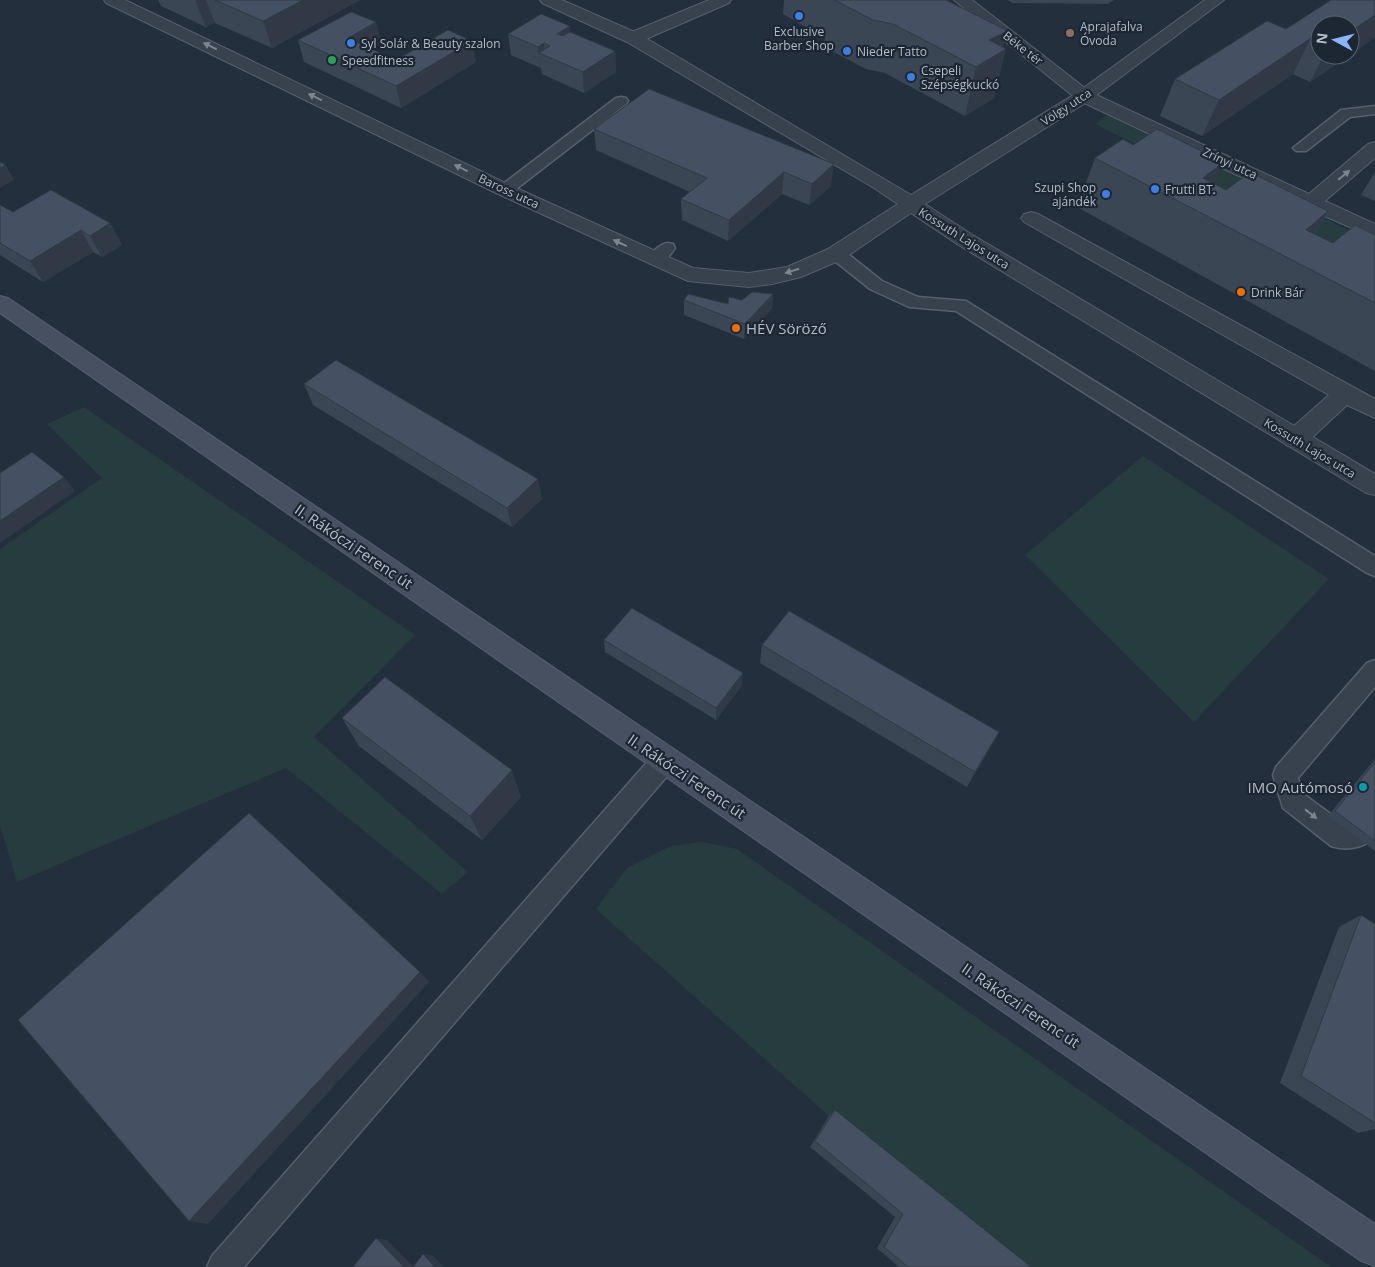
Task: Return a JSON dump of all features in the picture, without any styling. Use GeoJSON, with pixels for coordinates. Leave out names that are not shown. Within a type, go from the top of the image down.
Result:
{"type":"FeatureCollection","features":[{"type":"Feature","properties":{"kind":"main road","name":"II. Rákóczi Ferenc út"},"geometry":{"type":"LineString","coordinates":[[0,303],[1375,1248]]}},
{"type":"Feature","properties":{"kind":"street","name":"Kossuth Lajos utca"},"geometry":{"type":"LineString","coordinates":[[548,0],[633,38],[881,184],[964,239],[1375,486]]}},
{"type":"Feature","properties":{"kind":"street"},"geometry":{"type":"LineString","coordinates":[[633,38],[723,0]]}},
{"type":"Feature","properties":{"kind":"street","name":"Béke tér"},"geometry":{"type":"LineString","coordinates":[[962,0],[1084,96]]}},
{"type":"Feature","properties":{"kind":"street","name":"Völgy utca"},"geometry":{"type":"LineString","coordinates":[[911,204],[1084,96],[1216,0]]}},
{"type":"Feature","properties":{"kind":"street","name":"Baross utca"},"geometry":{"type":"LineString","coordinates":[[120,1],[505,190],[661,254],[688,274],[721,279],[751,280],[790,272],[837,254],[911,204]]}},
{"type":"Feature","properties":{"kind":"street","name":"Zrínyi utca"},"geometry":{"type":"LineString","coordinates":[[1084,96],[1375,232]]}},
{"type":"Feature","properties":{"kind":"street"},"geometry":{"type":"LineString","coordinates":[[1283,225],[1313,202],[1375,148]]}},
{"type":"Feature","properties":{"kind":"street"},"geometry":{"type":"LineString","coordinates":[[1031,218],[1375,410]]}},
{"type":"Feature","properties":{"kind":"street"},"geometry":{"type":"LineString","coordinates":[[1295,439],[1346,393]]}},
{"type":"Feature","properties":{"kind":"lane"},"geometry":{"type":"LineString","coordinates":[[505,190],[622,100]]}},
{"type":"Feature","properties":{"kind":"lane"},"geometry":{"type":"LineString","coordinates":[[1301,148],[1346,113],[1375,110]]}},
{"type":"Feature","properties":{"kind":"lane"},"geometry":{"type":"LineString","coordinates":[[837,254],[876,285],[916,303],[960,305],[1375,567]]}},
{"type":"Feature","properties":{"kind":"lane"},"geometry":{"type":"LineString","coordinates":[[1375,670],[1285,776],[1292,800],[1340,837],[1361,834],[1375,818]]}},
{"type":"Feature","properties":{"kind":"lane"},"geometry":{"type":"LineString","coordinates":[[223,1267],[664,760]]}},
{"type":"Feature","properties":{"kind":"green space"},"geometry":{"type":"Polygon","coordinates":[[[1108,114],[1375,243],[1375,265],[1095,124],[1108,114]]]}},
{"type":"Feature","properties":{"kind":"green space"},"geometry":{"type":"Polygon","coordinates":[[[84,407],[415,635],[314,737],[468,872],[442,894],[286,768],[17,882],[0,825],[0,549],[102,478],[47,424],[84,407]]]}},
{"type":"Feature","properties":{"kind":"green space"},"geometry":{"type":"Polygon","coordinates":[[[1143,456],[1329,579],[1194,722],[1025,555],[1143,456]]]}},
{"type":"Feature","properties":{"kind":"green space"},"geometry":{"type":"Polygon","coordinates":[[[702,842],[737,849],[1331,1267],[1017,1267],[829,1116],[596,909],[627,868],[671,846],[702,842]]]}},
{"type":"Feature","properties":{"kind":"building"},"geometry":{"type":"Polygon","coordinates":[[[215,0],[303,0],[263,21],[215,0]]]}},
{"type":"Feature","properties":{"kind":"building"},"geometry":{"type":"Polygon","coordinates":[[[834,0],[946,0],[1008,31],[989,40],[1006,49],[976,67],[893,24],[873,20],[834,0]]]}},
{"type":"Feature","properties":{"kind":"building"},"geometry":{"type":"Polygon","coordinates":[[[1331,0],[1375,0],[1375,15],[1360,25],[1360,15],[1310,15],[1310,39],[1219,100],[1175,79],[1267,21],[1286,29],[1331,0]]]}},
{"type":"Feature","properties":{"kind":"building"},"geometry":{"type":"Polygon","coordinates":[[[351,12],[376,22],[348,38],[396,60],[448,30],[472,41],[396,86],[298,40],[351,12]]]}},
{"type":"Feature","properties":{"kind":"building"},"geometry":{"type":"Polygon","coordinates":[[[541,14],[570,26],[557,34],[563,36],[570,32],[615,51],[583,72],[539,53],[550,46],[544,43],[538,47],[508,34],[541,14]]]}},
{"type":"Feature","properties":{"kind":"building"},"geometry":{"type":"Polygon","coordinates":[[[649,89],[834,164],[812,184],[784,172],[729,220],[681,199],[707,178],[594,129],[649,89]]]}},
{"type":"Feature","properties":{"kind":"building"},"geometry":{"type":"Polygon","coordinates":[[[1157,129],[1224,162],[1203,178],[1226,190],[1250,172],[1328,211],[1306,230],[1333,243],[1355,225],[1375,235],[1375,303],[1095,158],[1123,139],[1133,145],[1157,129]]]}},
{"type":"Feature","properties":{"kind":"building"},"geometry":{"type":"Polygon","coordinates":[[[0,162],[6,165],[0,168],[0,162]]]}},
{"type":"Feature","properties":{"kind":"building"},"geometry":{"type":"Polygon","coordinates":[[[51,190],[110,223],[90,236],[81,230],[30,261],[0,243],[0,205],[13,212],[51,190]]]}},
{"type":"Feature","properties":{"kind":"building"},"geometry":{"type":"Polygon","coordinates":[[[752,292],[773,294],[745,324],[684,300],[688,294],[728,304],[729,297],[742,300],[752,292]]]}},
{"type":"Feature","properties":{"kind":"building"},"geometry":{"type":"Polygon","coordinates":[[[336,360],[538,479],[507,508],[304,384],[336,360]]]}},
{"type":"Feature","properties":{"kind":"building"},"geometry":{"type":"Polygon","coordinates":[[[32,452],[64,477],[0,521],[0,473],[32,452]]]}},
{"type":"Feature","properties":{"kind":"building"},"geometry":{"type":"Polygon","coordinates":[[[632,608],[743,673],[716,708],[604,640],[632,608]]]}},
{"type":"Feature","properties":{"kind":"building"},"geometry":{"type":"Polygon","coordinates":[[[789,611],[999,732],[975,772],[762,645],[789,611]]]}},
{"type":"Feature","properties":{"kind":"building"},"geometry":{"type":"Polygon","coordinates":[[[385,677],[512,770],[470,816],[342,718],[385,677]]]}},
{"type":"Feature","properties":{"kind":"building","name":"IMO Autómosó"},"geometry":{"type":"Polygon","coordinates":[[[1375,762],[1375,841],[1335,811],[1375,762]]]}},
{"type":"Feature","properties":{"kind":"building"},"geometry":{"type":"Polygon","coordinates":[[[249,813],[420,972],[189,1221],[18,1020],[249,813]]]}},
{"type":"Feature","properties":{"kind":"building"},"geometry":{"type":"Polygon","coordinates":[[[1361,915],[1375,924],[1375,1123],[1301,1076],[1361,915]]]}},
{"type":"Feature","properties":{"kind":"building"},"geometry":{"type":"Polygon","coordinates":[[[835,1110],[1031,1267],[908,1267],[884,1247],[903,1214],[815,1141],[835,1110]]]}},
{"type":"Feature","properties":{"kind":"building"},"geometry":{"type":"Polygon","coordinates":[[[376,1238],[404,1267],[353,1267],[376,1238]]]}},
{"type":"Feature","properties":{"kind":"building"},"geometry":{"type":"Polygon","coordinates":[[[423,1254],[435,1267],[413,1267],[423,1254]]]}},
{"type":"Feature","properties":{"kind":"place","name":"Exclusive Barber Shop"},"geometry":{"type":"Point","coordinates":[799,16]}},
{"type":"Feature","properties":{"kind":"place","name":"Aprajafalva Óvoda"},"geometry":{"type":"Point","coordinates":[1070,33]}},
{"type":"Feature","properties":{"kind":"place","name":"Syl Solár & Beauty szalon"},"geometry":{"type":"Point","coordinates":[351,43]}},
{"type":"Feature","properties":{"kind":"place","name":"Nieder Tatto"},"geometry":{"type":"Point","coordinates":[847,51]}},
{"type":"Feature","properties":{"kind":"place","name":"Speedfitness"},"geometry":{"type":"Point","coordinates":[332,60]}},
{"type":"Feature","properties":{"kind":"place","name":"Csepeli Szépségkuckó"},"geometry":{"type":"Point","coordinates":[911,77]}},
{"type":"Feature","properties":{"kind":"place","name":"Frutti BT."},"geometry":{"type":"Point","coordinates":[1155,189]}},
{"type":"Feature","properties":{"kind":"place","name":"Szupi Shop ajándék"},"geometry":{"type":"Point","coordinates":[1106,194]}},
{"type":"Feature","properties":{"kind":"place","name":"Drink Bár"},"geometry":{"type":"Point","coordinates":[1241,292]}},
{"type":"Feature","properties":{"kind":"place","name":"HÉV Söröző"},"geometry":{"type":"Point","coordinates":[736,328]}},
{"type":"Feature","properties":{"kind":"place","name":"IMO Autómosó"},"geometry":{"type":"Point","coordinates":[1363,787]}}]}
